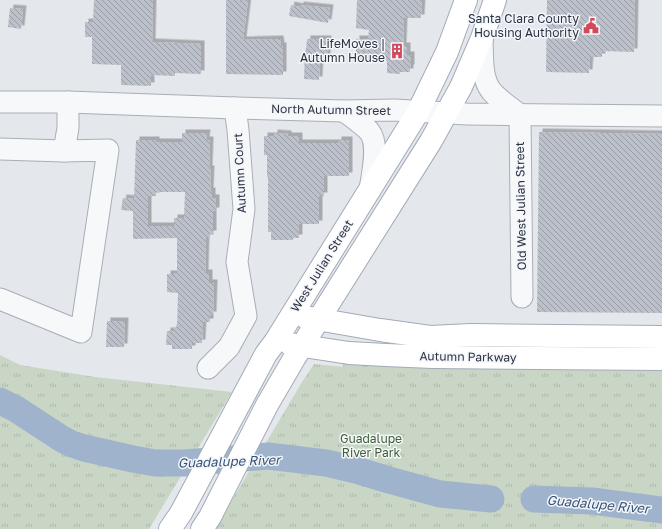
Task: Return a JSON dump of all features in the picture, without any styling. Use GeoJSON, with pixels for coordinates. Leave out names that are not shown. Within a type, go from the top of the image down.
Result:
{"type":"FeatureCollection","features":[{"type":"Feature","properties":{"kind":"main road","name":"West Julian Street"},"geometry":{"type":"LineString","coordinates":[[175,521],[266,354],[292,315],[418,112],[446,52],[466,0]]}},
{"type":"Feature","properties":{"kind":"main road"},"geometry":{"type":"LineString","coordinates":[[206,523],[267,404],[447,113],[461,87],[482,38],[495,0]]}},
{"type":"Feature","properties":{"kind":"main road","name":"Autumn Parkway"},"geometry":{"type":"LineString","coordinates":[[292,315],[380,330],[430,336],[662,337]]}},
{"type":"Feature","properties":{"kind":"main road","name":"Autumn Parkway"},"geometry":{"type":"LineString","coordinates":[[275,342],[349,353],[386,355],[433,357],[662,359]]}},
{"type":"Feature","properties":{"kind":"street"},"geometry":{"type":"LineString","coordinates":[[482,38],[483,72],[488,86],[493,94],[520,115]]}},
{"type":"Feature","properties":{"kind":"street","name":"North Autumn Street"},"geometry":{"type":"LineString","coordinates":[[0,102],[68,102],[344,111],[394,110],[520,115],[662,116]]}},
{"type":"Feature","properties":{"kind":"street"},"geometry":{"type":"LineString","coordinates":[[64,150],[68,128],[68,102]]}},
{"type":"Feature","properties":{"kind":"street","name":"Autumn Court"},"geometry":{"type":"LineString","coordinates":[[208,368],[229,348],[246,316],[237,262],[244,209],[236,108]]}},
{"type":"Feature","properties":{"kind":"street"},"geometry":{"type":"LineString","coordinates":[[344,111],[369,132],[373,139],[375,150],[370,190]]}},
{"type":"Feature","properties":{"kind":"street","name":"Old West Julian Street"},"geometry":{"type":"LineString","coordinates":[[520,115],[522,298]]}},
{"type":"Feature","properties":{"kind":"street"},"geometry":{"type":"LineString","coordinates":[[0,149],[108,150],[81,332],[0,299]]}},
{"type":"Feature","properties":{"kind":"green space"},"geometry":{"type":"Polygon","coordinates":[[[0,355],[20,365],[95,377],[232,392],[149,529],[0,529],[0,355]]]}},
{"type":"Feature","properties":{"kind":"green space","name":"Guadalupe River Park"},"geometry":{"type":"Polygon","coordinates":[[[344,361],[662,370],[662,529],[215,529],[314,364],[343,367],[344,361]]]}},
{"type":"Feature","properties":{"kind":"building"},"geometry":{"type":"Polygon","coordinates":[[[94,0],[153,0],[152,42],[201,44],[201,74],[175,73],[175,76],[151,75],[151,86],[121,85],[121,65],[92,64],[92,37],[85,37],[85,22],[93,22],[94,0]]]}},
{"type":"Feature","properties":{"kind":"building"},"geometry":{"type":"Polygon","coordinates":[[[226,0],[248,0],[243,40],[280,39],[281,46],[283,46],[283,75],[226,74],[226,0]]]}},
{"type":"Feature","properties":{"kind":"building"},"geometry":{"type":"Polygon","coordinates":[[[357,0],[422,0],[421,18],[404,18],[403,46],[407,46],[407,55],[411,55],[410,72],[400,72],[400,74],[387,73],[387,61],[356,60],[356,39],[368,39],[369,30],[356,28],[357,0]]]}},
{"type":"Feature","properties":{"kind":"building","name":"Santa Clara County Housing Authority"},"geometry":{"type":"Polygon","coordinates":[[[547,0],[635,0],[634,52],[602,51],[602,57],[590,57],[589,73],[546,72],[547,0]]]}},
{"type":"Feature","properties":{"kind":"building"},"geometry":{"type":"Polygon","coordinates":[[[291,5],[300,7],[300,5],[330,8],[328,23],[289,16],[291,5]]]}},
{"type":"Feature","properties":{"kind":"building"},"geometry":{"type":"Polygon","coordinates":[[[10,8],[23,9],[21,29],[8,27],[10,8]]]}},
{"type":"Feature","properties":{"kind":"building"},"geometry":{"type":"Polygon","coordinates":[[[307,39],[328,39],[327,58],[320,58],[319,80],[304,79],[307,39]]]}},
{"type":"Feature","properties":{"kind":"building"},"geometry":{"type":"Polygon","coordinates":[[[539,132],[662,134],[662,313],[537,312],[539,132]]]}},
{"type":"Feature","properties":{"kind":"building"},"geometry":{"type":"Polygon","coordinates":[[[182,133],[207,133],[206,140],[210,140],[210,191],[212,191],[212,198],[216,198],[216,211],[213,211],[213,234],[210,234],[210,238],[206,238],[205,273],[209,273],[209,283],[214,283],[213,315],[210,315],[210,322],[203,322],[202,343],[192,343],[192,349],[172,349],[172,345],[166,345],[167,331],[173,331],[173,328],[177,328],[178,293],[167,292],[167,274],[177,273],[177,238],[133,239],[133,211],[121,210],[123,198],[134,199],[136,140],[182,142],[182,133]],[[156,192],[156,196],[148,196],[148,226],[174,226],[174,218],[184,218],[185,192],[156,192]]]}},
{"type":"Feature","properties":{"kind":"building"},"geometry":{"type":"Polygon","coordinates":[[[274,133],[288,134],[288,136],[299,136],[299,143],[338,143],[338,140],[349,140],[349,176],[324,176],[324,196],[319,196],[319,224],[299,224],[299,238],[293,238],[293,240],[271,240],[271,232],[268,232],[268,177],[267,155],[264,155],[264,136],[274,136],[274,133]]]}},
{"type":"Feature","properties":{"kind":"building"},"geometry":{"type":"Polygon","coordinates":[[[107,321],[125,321],[124,347],[106,347],[107,321]]]}},
{"type":"Feature","properties":{"kind":"waterway","name":"Guadalupe River"},"geometry":{"type":"LineString","coordinates":[[0,401],[16,409],[72,444],[133,459],[155,463],[185,463],[268,456],[326,463],[440,494],[491,499]]}},
{"type":"Feature","properties":{"kind":"waterway","name":"Guadalupe River"},"geometry":{"type":"LineString","coordinates":[[534,499],[592,501],[662,510]]}},
{"type":"Feature","properties":{"kind":"place","name":"Santa Clara County Housing Authority"},"geometry":{"type":"Point","coordinates":[591,26]}},
{"type":"Feature","properties":{"kind":"place","name":"LifeMoves | Autumn House"},"geometry":{"type":"Point","coordinates":[397,51]}}]}
